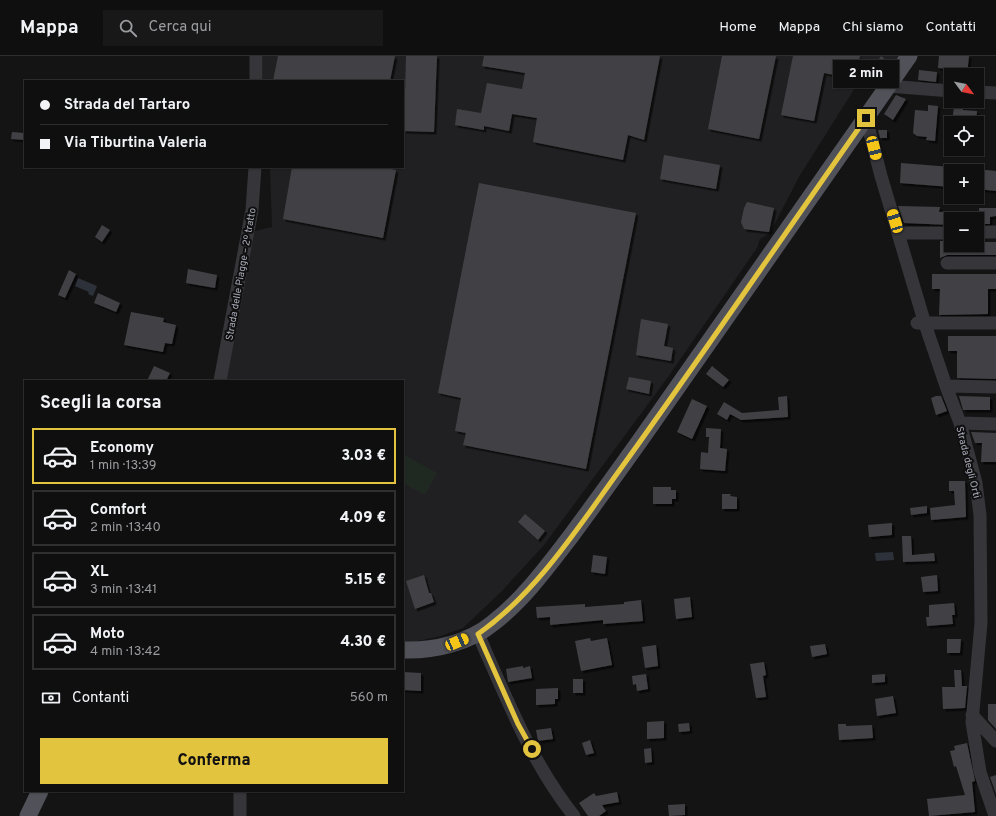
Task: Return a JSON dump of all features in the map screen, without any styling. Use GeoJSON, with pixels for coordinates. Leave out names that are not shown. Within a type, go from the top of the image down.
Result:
{"type":"FeatureCollection","features":[{"type":"Feature","properties":{"kind":"main road"},"geometry":{"type":"LineString","coordinates":[[404,650],[436,648],[478,634],[492,624],[524,595],[581,523],[648,430],[909,56]]}},
{"type":"Feature","properties":{"kind":"main road"},"geometry":{"type":"LineString","coordinates":[[28,816],[40,792]]}},
{"type":"Feature","properties":{"kind":"street"},"geometry":{"type":"LineString","coordinates":[[256,56],[256,80]]}},
{"type":"Feature","properties":{"kind":"street"},"geometry":{"type":"LineString","coordinates":[[888,86],[944,90]]}},
{"type":"Feature","properties":{"kind":"street"},"geometry":{"type":"LineString","coordinates":[[984,93],[996,94]]}},
{"type":"Feature","properties":{"kind":"street","name":"Strada degli Orti"},"geometry":{"type":"LineString","coordinates":[[866,118],[881,176],[899,233],[921,324],[960,423],[976,483],[980,514],[981,626],[972,715],[974,741],[980,772],[996,816]]}},
{"type":"Feature","properties":{"kind":"street","name":"Strada delle Piagge – 2º tratto"},"geometry":{"type":"LineString","coordinates":[[220,380],[252,210],[255,168]]}},
{"type":"Feature","properties":{"kind":"street"},"geometry":{"type":"LineString","coordinates":[[899,233],[944,232]]}},
{"type":"Feature","properties":{"kind":"street"},"geometry":{"type":"LineString","coordinates":[[984,232],[996,232]]}},
{"type":"Feature","properties":{"kind":"street"},"geometry":{"type":"LineString","coordinates":[[947,263],[996,263]]}},
{"type":"Feature","properties":{"kind":"street"},"geometry":{"type":"LineString","coordinates":[[921,324],[996,323]]}},
{"type":"Feature","properties":{"kind":"street"},"geometry":{"type":"LineString","coordinates":[[946,386],[996,387]]}},
{"type":"Feature","properties":{"kind":"street"},"geometry":{"type":"LineString","coordinates":[[960,423],[996,424]]}},
{"type":"Feature","properties":{"kind":"street"},"geometry":{"type":"LineString","coordinates":[[478,634],[518,724],[556,792],[574,816]]}},
{"type":"Feature","properties":{"kind":"street"},"geometry":{"type":"LineString","coordinates":[[972,715],[996,741]]}},
{"type":"Feature","properties":{"kind":"street"},"geometry":{"type":"LineString","coordinates":[[240,792],[240,816]]}},
{"type":"Feature","properties":{"kind":"shaded area"},"geometry":{"type":"Polygon","coordinates":[[[263,56],[898,56],[876,87],[855,88],[800,175],[770,233],[760,239],[757,248],[668,377],[544,545],[501,592],[463,628],[441,636],[408,643],[404,642],[404,380],[223,380],[255,231],[272,227],[270,168],[404,168],[404,80],[263,80],[263,56]]]}},
{"type":"Feature","properties":{"kind":"shaded area"},"geometry":{"type":"Polygon","coordinates":[[[78,278],[97,286],[93,296],[88,294],[89,292],[75,286],[78,278]]]}},
{"type":"Feature","properties":{"kind":"shaded area"},"geometry":{"type":"Polygon","coordinates":[[[404,455],[437,473],[425,495],[404,484],[404,455]]]}},
{"type":"Feature","properties":{"kind":"shaded area"},"geometry":{"type":"Polygon","coordinates":[[[893,552],[894,560],[876,561],[875,553],[893,552]]]}},
{"type":"Feature","properties":{"kind":"building"},"geometry":{"type":"Polygon","coordinates":[[[278,56],[395,56],[390,80],[273,80],[278,56]]]}},
{"type":"Feature","properties":{"kind":"building"},"geometry":{"type":"Polygon","coordinates":[[[406,56],[437,56],[434,132],[404,131],[406,56]]]}},
{"type":"Feature","properties":{"kind":"building"},"geometry":{"type":"Polygon","coordinates":[[[484,56],[660,56],[644,140],[628,135],[623,160],[533,142],[537,118],[512,114],[509,131],[484,126],[484,130],[455,125],[457,109],[481,113],[487,83],[522,89],[525,73],[482,66],[484,56]]]}},
{"type":"Feature","properties":{"kind":"building"},"geometry":{"type":"Polygon","coordinates":[[[722,56],[776,56],[759,139],[708,129],[722,56]]]}},
{"type":"Feature","properties":{"kind":"building"},"geometry":{"type":"Polygon","coordinates":[[[793,56],[860,56],[855,79],[824,73],[814,121],[781,115],[793,56]]]}},
{"type":"Feature","properties":{"kind":"building"},"geometry":{"type":"Polygon","coordinates":[[[881,56],[891,64],[886,70],[877,62],[881,56]]]}},
{"type":"Feature","properties":{"kind":"building"},"geometry":{"type":"Polygon","coordinates":[[[939,56],[969,56],[968,68],[938,68],[939,56]]]}},
{"type":"Feature","properties":{"kind":"building"},"geometry":{"type":"Polygon","coordinates":[[[919,70],[937,72],[936,82],[918,80],[919,70]]]}},
{"type":"Feature","properties":{"kind":"building"},"geometry":{"type":"Polygon","coordinates":[[[896,95],[906,99],[893,120],[884,114],[896,95]]]}},
{"type":"Feature","properties":{"kind":"building"},"geometry":{"type":"Polygon","coordinates":[[[928,105],[938,106],[935,141],[926,140],[927,137],[917,136],[913,133],[915,110],[928,111],[928,105]]]}},
{"type":"Feature","properties":{"kind":"building"},"geometry":{"type":"Polygon","coordinates":[[[954,108],[977,111],[977,116],[953,116],[954,108]]]}},
{"type":"Feature","properties":{"kind":"building"},"geometry":{"type":"Polygon","coordinates":[[[878,130],[887,130],[887,138],[880,138],[878,130]]]}},
{"type":"Feature","properties":{"kind":"building"},"geometry":{"type":"Polygon","coordinates":[[[12,132],[24,133],[24,140],[11,139],[12,132]]]}},
{"type":"Feature","properties":{"kind":"building"},"geometry":{"type":"Polygon","coordinates":[[[664,155],[720,165],[716,189],[660,179],[664,155]]]}},
{"type":"Feature","properties":{"kind":"building"},"geometry":{"type":"Polygon","coordinates":[[[901,163],[944,166],[944,186],[900,183],[901,163]]]}},
{"type":"Feature","properties":{"kind":"building"},"geometry":{"type":"Polygon","coordinates":[[[292,168],[385,168],[396,170],[383,238],[283,219],[292,168]]]}},
{"type":"Feature","properties":{"kind":"building"},"geometry":{"type":"Polygon","coordinates":[[[984,170],[996,171],[996,191],[984,190],[984,170]]]}},
{"type":"Feature","properties":{"kind":"building"},"geometry":{"type":"Polygon","coordinates":[[[479,183],[636,213],[586,469],[463,445],[466,433],[455,431],[461,398],[438,393],[479,183]]]}},
{"type":"Feature","properties":{"kind":"building"},"geometry":{"type":"Polygon","coordinates":[[[747,202],[774,208],[769,232],[744,229],[741,222],[747,202]]]}},
{"type":"Feature","properties":{"kind":"building"},"geometry":{"type":"Polygon","coordinates":[[[898,206],[940,207],[939,212],[964,211],[944,212],[944,225],[904,223],[898,206]]]}},
{"type":"Feature","properties":{"kind":"building"},"geometry":{"type":"Polygon","coordinates":[[[979,208],[996,208],[996,216],[990,217],[990,224],[984,224],[984,212],[979,212],[979,208]]]}},
{"type":"Feature","properties":{"kind":"building"},"geometry":{"type":"Polygon","coordinates":[[[102,225],[110,230],[102,242],[95,237],[102,225]]]}},
{"type":"Feature","properties":{"kind":"building"},"geometry":{"type":"Polygon","coordinates":[[[940,241],[944,241],[944,252],[984,252],[984,242],[996,242],[996,255],[947,255],[940,258],[940,241]]]}},
{"type":"Feature","properties":{"kind":"building"},"geometry":{"type":"Polygon","coordinates":[[[188,269],[217,275],[215,288],[186,283],[188,269]]]}},
{"type":"Feature","properties":{"kind":"building"},"geometry":{"type":"Polygon","coordinates":[[[69,270],[76,274],[65,298],[58,295],[69,270]]]}},
{"type":"Feature","properties":{"kind":"building"},"geometry":{"type":"Polygon","coordinates":[[[932,274],[996,274],[996,289],[988,289],[988,314],[939,315],[940,289],[932,289],[932,274]]]}},
{"type":"Feature","properties":{"kind":"building"},"geometry":{"type":"Polygon","coordinates":[[[98,293],[120,303],[116,312],[94,303],[98,293]]]}},
{"type":"Feature","properties":{"kind":"building"},"geometry":{"type":"Polygon","coordinates":[[[131,312],[164,318],[163,322],[176,325],[172,344],[165,343],[163,352],[124,345],[131,312]]]}},
{"type":"Feature","properties":{"kind":"building"},"geometry":{"type":"Polygon","coordinates":[[[641,319],[668,324],[664,346],[673,348],[671,361],[636,355],[641,319]]]}},
{"type":"Feature","properties":{"kind":"building"},"geometry":{"type":"Polygon","coordinates":[[[948,336],[996,336],[996,379],[957,378],[957,351],[948,351],[948,336]]]}},
{"type":"Feature","properties":{"kind":"building"},"geometry":{"type":"Polygon","coordinates":[[[154,366],[170,373],[166,380],[147,380],[154,366]]]}},
{"type":"Feature","properties":{"kind":"building"},"geometry":{"type":"Polygon","coordinates":[[[712,366],[729,380],[723,387],[706,374],[712,366]]]}},
{"type":"Feature","properties":{"kind":"building"},"geometry":{"type":"Polygon","coordinates":[[[629,377],[651,381],[649,394],[626,389],[629,377]]]}},
{"type":"Feature","properties":{"kind":"building"},"geometry":{"type":"Polygon","coordinates":[[[787,396],[788,417],[741,420],[730,414],[727,420],[717,414],[724,402],[742,413],[779,410],[778,397],[787,396]]]}},
{"type":"Feature","properties":{"kind":"building"},"geometry":{"type":"Polygon","coordinates":[[[941,396],[947,411],[936,415],[931,398],[941,396]]]}},
{"type":"Feature","properties":{"kind":"building"},"geometry":{"type":"Polygon","coordinates":[[[959,396],[990,397],[990,410],[963,410],[959,396]]]}},
{"type":"Feature","properties":{"kind":"building"},"geometry":{"type":"Polygon","coordinates":[[[692,399],[707,406],[692,439],[677,432],[692,399]]]}},
{"type":"Feature","properties":{"kind":"building"},"geometry":{"type":"Polygon","coordinates":[[[706,428],[721,429],[720,448],[727,449],[725,471],[700,469],[701,452],[708,453],[709,437],[706,437],[706,428]]]}},
{"type":"Feature","properties":{"kind":"building"},"geometry":{"type":"Polygon","coordinates":[[[971,432],[996,433],[996,462],[981,462],[982,443],[975,443],[971,432]]]}},
{"type":"Feature","properties":{"kind":"building"},"geometry":{"type":"Polygon","coordinates":[[[949,481],[965,481],[966,517],[931,520],[930,508],[955,505],[954,491],[949,491],[949,481]]]}},
{"type":"Feature","properties":{"kind":"building"},"geometry":{"type":"Polygon","coordinates":[[[653,487],[671,487],[671,490],[676,490],[676,499],[672,499],[672,504],[653,504],[653,487]]]}},
{"type":"Feature","properties":{"kind":"building"},"geometry":{"type":"Polygon","coordinates":[[[722,494],[731,494],[730,496],[737,497],[737,509],[722,509],[722,494]]]}},
{"type":"Feature","properties":{"kind":"building"},"geometry":{"type":"Polygon","coordinates":[[[927,506],[927,513],[911,515],[910,508],[927,506]]]}},
{"type":"Feature","properties":{"kind":"building"},"geometry":{"type":"Polygon","coordinates":[[[525,514],[545,531],[538,540],[518,522],[525,514]]]}},
{"type":"Feature","properties":{"kind":"building"},"geometry":{"type":"Polygon","coordinates":[[[892,523],[892,535],[869,537],[868,525],[892,523]]]}},
{"type":"Feature","properties":{"kind":"building"},"geometry":{"type":"Polygon","coordinates":[[[902,536],[911,536],[912,555],[934,553],[935,561],[903,562],[902,536]]]}},
{"type":"Feature","properties":{"kind":"building"},"geometry":{"type":"Polygon","coordinates":[[[593,555],[607,557],[605,574],[591,572],[593,555]]]}},
{"type":"Feature","properties":{"kind":"building"},"geometry":{"type":"Polygon","coordinates":[[[424,575],[429,593],[431,593],[434,602],[415,609],[406,581],[424,575]]]}},
{"type":"Feature","properties":{"kind":"building"},"geometry":{"type":"Polygon","coordinates":[[[937,575],[938,591],[923,592],[921,577],[937,575]]]}},
{"type":"Feature","properties":{"kind":"building"},"geometry":{"type":"Polygon","coordinates":[[[690,597],[692,617],[676,619],[674,599],[690,597]]]}},
{"type":"Feature","properties":{"kind":"building"},"geometry":{"type":"Polygon","coordinates":[[[641,600],[643,621],[603,624],[603,620],[550,625],[550,617],[537,618],[536,607],[585,604],[585,607],[624,604],[624,602],[641,600]]]}},
{"type":"Feature","properties":{"kind":"building"},"geometry":{"type":"Polygon","coordinates":[[[954,603],[955,615],[952,615],[953,624],[927,626],[926,617],[929,617],[929,605],[954,603]]]}},
{"type":"Feature","properties":{"kind":"building"},"geometry":{"type":"Polygon","coordinates":[[[590,638],[591,641],[607,638],[612,665],[581,671],[575,641],[590,638]]]}},
{"type":"Feature","properties":{"kind":"building"},"geometry":{"type":"Polygon","coordinates":[[[947,639],[961,639],[960,653],[947,653],[947,639]]]}},
{"type":"Feature","properties":{"kind":"building"},"geometry":{"type":"Polygon","coordinates":[[[825,644],[827,654],[812,657],[810,646],[825,644]]]}},
{"type":"Feature","properties":{"kind":"building"},"geometry":{"type":"Polygon","coordinates":[[[656,645],[658,666],[645,668],[642,647],[656,645]]]}},
{"type":"Feature","properties":{"kind":"building"},"geometry":{"type":"Polygon","coordinates":[[[764,662],[766,675],[763,676],[766,697],[756,698],[750,664],[764,662]]]}},
{"type":"Feature","properties":{"kind":"building"},"geometry":{"type":"Polygon","coordinates":[[[523,666],[523,668],[530,666],[532,678],[508,682],[506,669],[523,666]]]}},
{"type":"Feature","properties":{"kind":"building"},"geometry":{"type":"Polygon","coordinates":[[[954,670],[961,670],[962,686],[967,686],[965,708],[943,709],[942,687],[955,687],[954,670]]]}},
{"type":"Feature","properties":{"kind":"building"},"geometry":{"type":"Polygon","coordinates":[[[404,672],[421,673],[421,691],[404,690],[404,672]]]}},
{"type":"Feature","properties":{"kind":"building"},"geometry":{"type":"Polygon","coordinates":[[[646,674],[648,689],[637,691],[636,684],[633,685],[632,676],[646,674]]]}},
{"type":"Feature","properties":{"kind":"building"},"geometry":{"type":"Polygon","coordinates":[[[885,674],[885,682],[872,683],[872,675],[885,674]]]}},
{"type":"Feature","properties":{"kind":"building"},"geometry":{"type":"Polygon","coordinates":[[[573,679],[583,679],[583,693],[573,693],[573,679]]]}},
{"type":"Feature","properties":{"kind":"building"},"geometry":{"type":"Polygon","coordinates":[[[558,688],[558,699],[555,699],[555,704],[536,705],[536,689],[558,688]]]}},
{"type":"Feature","properties":{"kind":"building"},"geometry":{"type":"Polygon","coordinates":[[[893,696],[896,713],[877,716],[875,699],[893,696]]]}},
{"type":"Feature","properties":{"kind":"building"},"geometry":{"type":"Polygon","coordinates":[[[988,704],[996,704],[996,729],[988,720],[988,704]]]}},
{"type":"Feature","properties":{"kind":"building"},"geometry":{"type":"Polygon","coordinates":[[[664,721],[664,738],[647,739],[647,722],[664,721]]]}},
{"type":"Feature","properties":{"kind":"building"},"geometry":{"type":"Polygon","coordinates":[[[689,723],[690,731],[679,732],[678,724],[689,723]]]}},
{"type":"Feature","properties":{"kind":"building"},"geometry":{"type":"Polygon","coordinates":[[[838,724],[846,724],[846,726],[872,725],[873,738],[839,740],[838,724]]]}},
{"type":"Feature","properties":{"kind":"building"},"geometry":{"type":"Polygon","coordinates":[[[551,728],[553,739],[538,741],[536,730],[551,728]]]}},
{"type":"Feature","properties":{"kind":"building"},"geometry":{"type":"Polygon","coordinates":[[[590,740],[594,753],[586,755],[582,743],[590,740]]]}},
{"type":"Feature","properties":{"kind":"building"},"geometry":{"type":"Polygon","coordinates":[[[967,743],[975,781],[972,782],[975,812],[929,816],[927,799],[965,795],[956,766],[954,767],[950,751],[955,750],[954,746],[967,743]]]}},
{"type":"Feature","properties":{"kind":"building"},"geometry":{"type":"Polygon","coordinates":[[[651,748],[652,762],[645,763],[644,749],[651,748]]]}},
{"type":"Feature","properties":{"kind":"building"},"geometry":{"type":"Polygon","coordinates":[[[996,775],[996,794],[990,777],[996,775]]]}},
{"type":"Feature","properties":{"kind":"building"},"geometry":{"type":"Polygon","coordinates":[[[617,792],[619,802],[602,805],[606,811],[599,816],[588,816],[579,803],[594,793],[596,796],[617,792]]]}},
{"type":"Feature","properties":{"kind":"building"},"geometry":{"type":"Polygon","coordinates":[[[685,804],[685,815],[669,816],[668,805],[685,804]]]}},
{"type":"Feature","properties":{"kind":"route"},"geometry":{"type":"LineString","coordinates":[[532,749],[518,724],[478,634],[511,608],[524,595],[581,523],[648,430],[866,118]]}}]}
